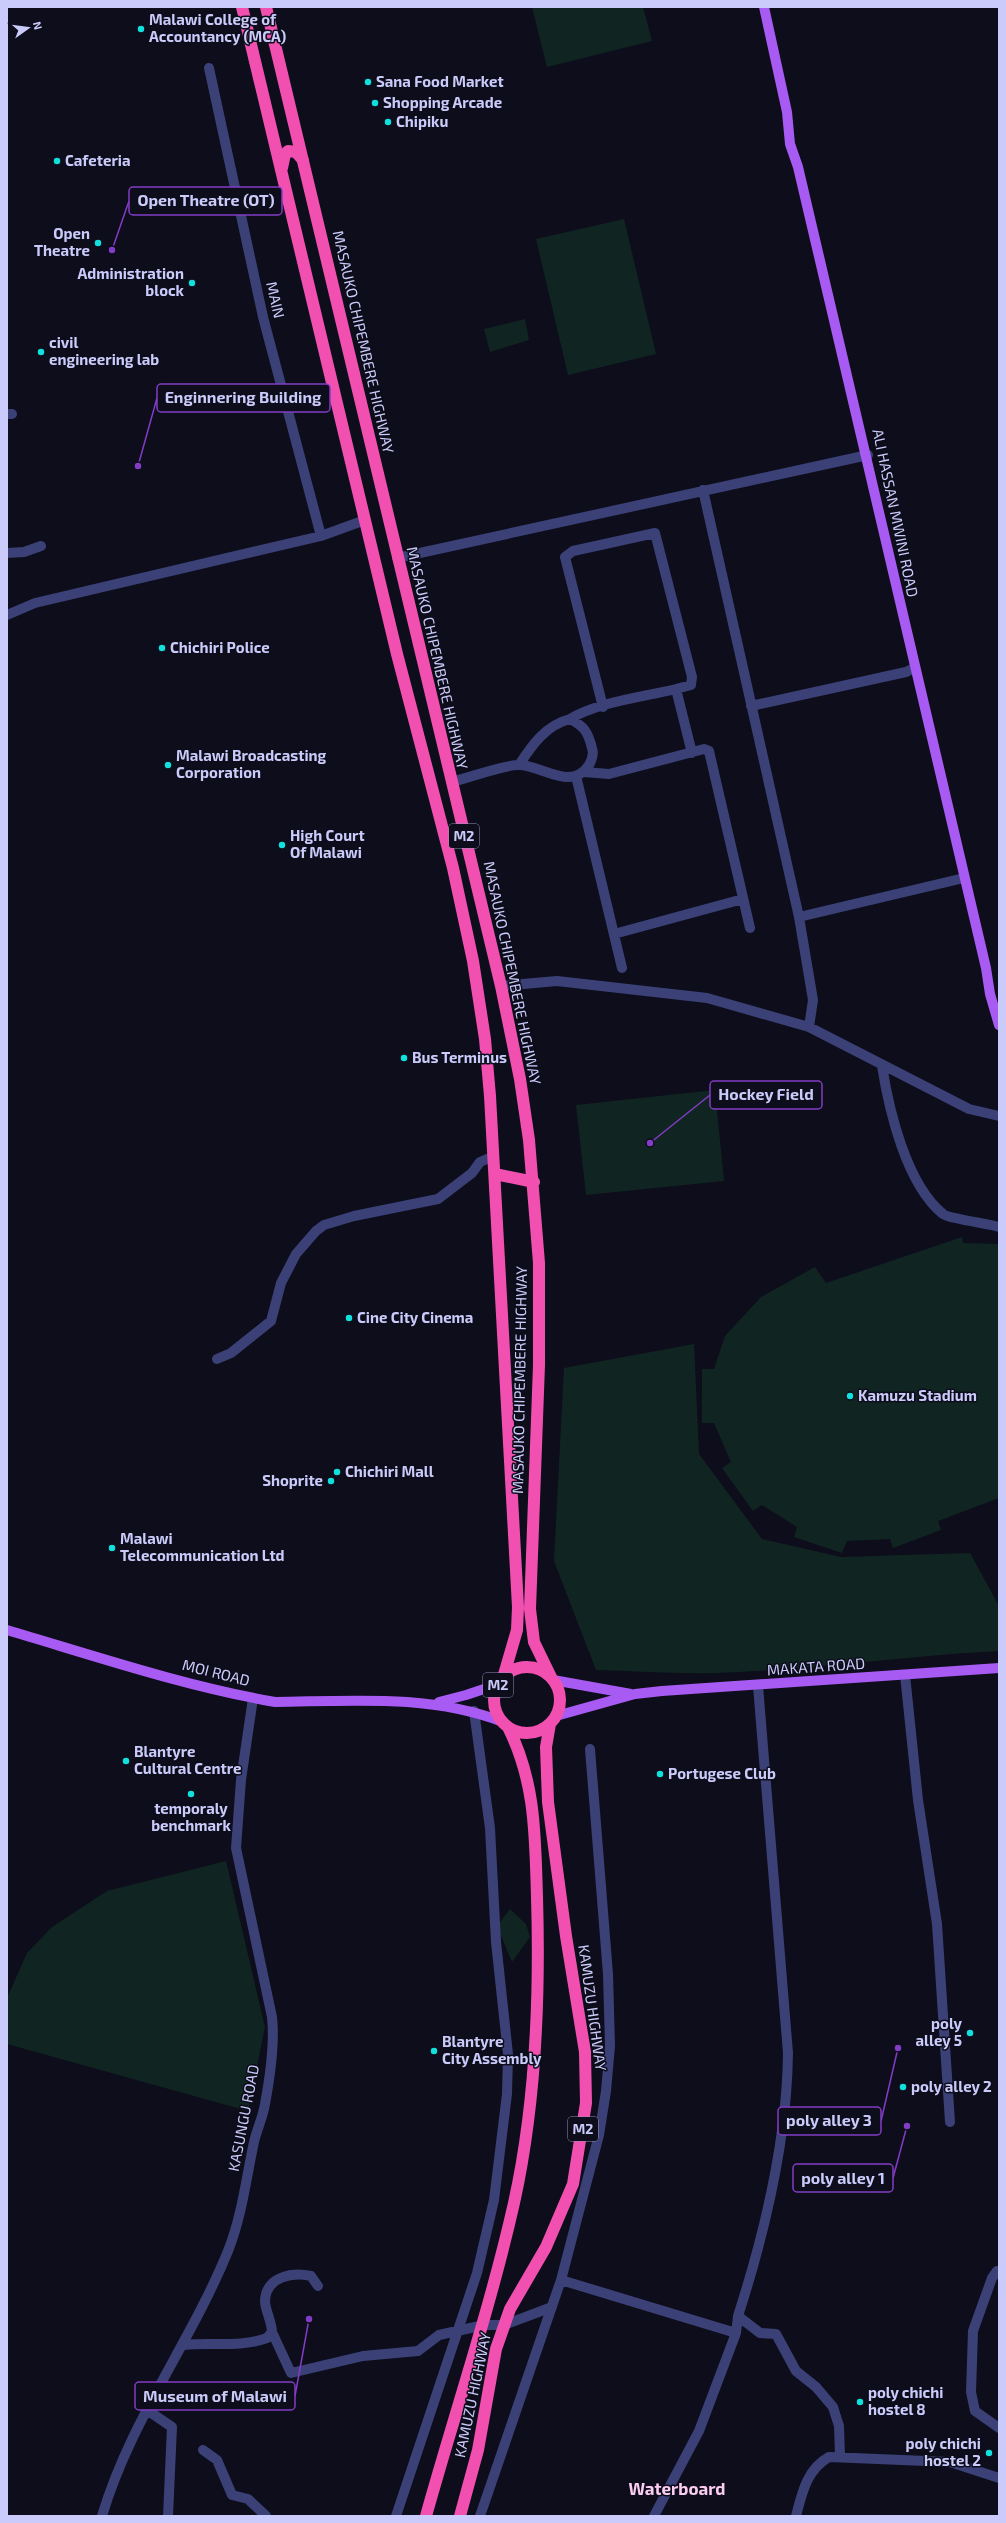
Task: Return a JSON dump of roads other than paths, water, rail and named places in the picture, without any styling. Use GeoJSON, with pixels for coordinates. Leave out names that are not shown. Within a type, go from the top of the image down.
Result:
{"type":"FeatureCollection","features":[{"type":"Feature","properties":{"kind":"highway","name":"MASAUKO CHIPEMBERE HIGHWAY"},"geometry":{"type":"LineString","coordinates":[[242,7],[365,520],[466,926],[485,1039],[494,1156],[518,1607],[517,1630],[501,1681]]}},
{"type":"Feature","properties":{"kind":"highway","name":"MASAUKO CHIPEMBERE HIGHWAY"},"geometry":{"type":"LineString","coordinates":[[266,7],[500,986],[520,1079],[534,1182],[540,1318],[530,1609],[534,1642],[552,1678]]}},
{"type":"Feature","properties":{"kind":"highway"},"geometry":{"type":"LineString","coordinates":[[282,172],[285,154],[288,151],[296,152],[303,160]]}},
{"type":"Feature","properties":{"kind":"highway"},"geometry":{"type":"LineString","coordinates":[[495,1174],[534,1182]]}},
{"type":"Feature","properties":{"kind":"highway","name":"M2"},"geometry":{"type":"LineString","coordinates":[[505,1725],[495,1704],[501,1681],[511,1672],[521,1668],[542,1671],[552,1678],[559,1691],[560,1704],[553,1720]]}},
{"type":"Feature","properties":{"kind":"highway"},"geometry":{"type":"LineString","coordinates":[[505,1725],[518,1732],[530,1733],[541,1730],[553,1720]]}},
{"type":"Feature","properties":{"kind":"highway","name":"KAMUZU HIGHWAY"},"geometry":{"type":"LineString","coordinates":[[460,2516],[478,2450],[496,2349],[510,2309],[546,2246],[573,2184],[586,2103],[585,2052],[566,1936],[548,1802],[546,1747],[553,1720]]}},
{"type":"Feature","properties":{"kind":"highway","name":"KAMUZU HIGHWAY"},"geometry":{"type":"LineString","coordinates":[[426,2516],[481,2326],[515,2194],[530,2094],[538,1947],[532,1796],[523,1759],[505,1725]]}},
{"type":"Feature","properties":{"kind":"main road","name":"ALI HASSAN MWINI ROAD"},"geometry":{"type":"LineString","coordinates":[[764,7],[787,112],[790,144],[798,167],[868,455],[914,668],[928,717],[986,968],[990,994],[999,1025]]}},
{"type":"Feature","properties":{"kind":"main road","name":"MOI ROAD"},"geometry":{"type":"LineString","coordinates":[[7,1630],[135,1669],[275,1702],[425,1703]]}},
{"type":"Feature","properties":{"kind":"main road","name":"MAKATA ROAD"},"geometry":{"type":"LineString","coordinates":[[553,1720],[635,1694],[999,1668]]}},
{"type":"Feature","properties":{"kind":"main road","name":"MAKATA ROAD"},"geometry":{"type":"LineString","coordinates":[[552,1678],[635,1694]]}},
{"type":"Feature","properties":{"kind":"main road"},"geometry":{"type":"LineString","coordinates":[[425,1703],[458,1697],[501,1681]]}},
{"type":"Feature","properties":{"kind":"main road"},"geometry":{"type":"LineString","coordinates":[[425,1703],[474,1711],[505,1725]]}},
{"type":"Feature","properties":{"kind":"street","name":"MAIN"},"geometry":{"type":"LineString","coordinates":[[209,68],[263,317],[322,536]]}},
{"type":"Feature","properties":{"kind":"street"},"geometry":{"type":"LineString","coordinates":[[237,202],[288,197]]}},
{"type":"Feature","properties":{"kind":"street"},"geometry":{"type":"LineString","coordinates":[[397,558],[868,455]]}},
{"type":"Feature","properties":{"kind":"street"},"geometry":{"type":"LineString","coordinates":[[703,490],[799,917],[813,1000],[809,1027]]}},
{"type":"Feature","properties":{"kind":"street"},"geometry":{"type":"LineString","coordinates":[[7,615],[12,611],[54,598],[322,536],[365,520]]}},
{"type":"Feature","properties":{"kind":"street"},"geometry":{"type":"LineString","coordinates":[[518,764],[532,745],[548,728],[559,721],[570,719],[581,712],[603,707],[691,685],[692,677],[655,533],[573,551],[565,557],[603,707]]}},
{"type":"Feature","properties":{"kind":"street"},"geometry":{"type":"LineString","coordinates":[[7,553],[24,552],[41,546]]}},
{"type":"Feature","properties":{"kind":"street"},"geometry":{"type":"LineString","coordinates":[[752,706],[906,672],[914,668]]}},
{"type":"Feature","properties":{"kind":"street"},"geometry":{"type":"LineString","coordinates":[[676,689],[692,753]]}},
{"type":"Feature","properties":{"kind":"street"},"geometry":{"type":"LineString","coordinates":[[570,719],[581,724],[588,732],[593,752],[591,762],[580,774]]}},
{"type":"Feature","properties":{"kind":"street"},"geometry":{"type":"LineString","coordinates":[[451,782],[518,764],[564,777],[580,774],[609,774],[704,749],[711,754],[750,928]]}},
{"type":"Feature","properties":{"kind":"street"},"geometry":{"type":"LineString","coordinates":[[580,774],[622,968]]}},
{"type":"Feature","properties":{"kind":"street"},"geometry":{"type":"LineString","coordinates":[[799,917],[964,878]]}},
{"type":"Feature","properties":{"kind":"street"},"geometry":{"type":"LineString","coordinates":[[614,934],[743,899]]}},
{"type":"Feature","properties":{"kind":"street"},"geometry":{"type":"LineString","coordinates":[[500,986],[557,981],[707,998],[809,1027],[882,1066],[969,1109],[999,1116]]}},
{"type":"Feature","properties":{"kind":"street"},"geometry":{"type":"LineString","coordinates":[[882,1066],[887,1097],[896,1132],[919,1186],[943,1215],[999,1227]]}},
{"type":"Feature","properties":{"kind":"street"},"geometry":{"type":"LineString","coordinates":[[217,1359],[231,1353],[271,1321],[281,1282],[296,1254],[316,1231],[324,1225],[354,1216],[438,1199],[472,1173],[480,1162],[494,1156]]}},
{"type":"Feature","properties":{"kind":"street"},"geometry":{"type":"LineString","coordinates":[[905,1675],[918,1800],[937,1924],[950,2122]]}},
{"type":"Feature","properties":{"kind":"street"},"geometry":{"type":"LineString","coordinates":[[654,2516],[699,2431],[736,2332],[738,2316],[769,2201],[788,2091],[788,2046],[758,1686]]}},
{"type":"Feature","properties":{"kind":"street","name":"KASUNGU ROAD"},"geometry":{"type":"LineString","coordinates":[[102,2516],[121,2461],[147,2410],[184,2345],[228,2250],[245,2197],[254,2142],[265,2104],[273,2030],[272,2017],[236,1848],[241,1780],[253,1698]]}},
{"type":"Feature","properties":{"kind":"street"},"geometry":{"type":"LineString","coordinates":[[396,2516],[459,2331],[477,2273],[494,2200],[507,2094],[508,2054],[496,1942],[490,1828],[474,1711]]}},
{"type":"Feature","properties":{"kind":"street"},"geometry":{"type":"LineString","coordinates":[[480,2516],[561,2280],[599,2135],[610,2046],[608,1974],[590,1749]]}},
{"type":"Feature","properties":{"kind":"street"},"geometry":{"type":"LineString","coordinates":[[999,2273],[997,2271],[992,2278],[973,2331],[971,2385],[975,2411],[999,2428]]}},
{"type":"Feature","properties":{"kind":"street"},"geometry":{"type":"LineString","coordinates":[[318,2286],[311,2276],[291,2274],[275,2281],[265,2301],[272,2332],[291,2373],[363,2356],[418,2352],[439,2335],[481,2326],[504,2326],[552,2307]]}},
{"type":"Feature","properties":{"kind":"street"},"geometry":{"type":"LineString","coordinates":[[561,2280],[736,2332]]}},
{"type":"Feature","properties":{"kind":"street"},"geometry":{"type":"LineString","coordinates":[[738,2316],[760,2333],[776,2334],[796,2371],[816,2387],[832,2406],[839,2426],[840,2456]]}},
{"type":"Feature","properties":{"kind":"street"},"geometry":{"type":"LineString","coordinates":[[184,2345],[239,2344],[267,2338],[272,2332]]}},
{"type":"Feature","properties":{"kind":"street"},"geometry":{"type":"LineString","coordinates":[[147,2410],[172,2427],[168,2516]]}},
{"type":"Feature","properties":{"kind":"street"},"geometry":{"type":"LineString","coordinates":[[203,2450],[217,2460],[232,2495],[248,2499],[266,2516]]}},
{"type":"Feature","properties":{"kind":"street"},"geometry":{"type":"LineString","coordinates":[[796,2516],[802,2490],[813,2470],[829,2457],[840,2456],[950,2462],[999,2478]]}},
{"type":"Feature","properties":{"kind":"place","name":"Malawi College of Accountancy (MCA)"},"geometry":{"type":"Point","coordinates":[141,29]}},
{"type":"Feature","properties":{"kind":"place","name":"Sana Food Market"},"geometry":{"type":"Point","coordinates":[368,82]}},
{"type":"Feature","properties":{"kind":"place","name":"Shopping Arcade"},"geometry":{"type":"Point","coordinates":[375,103]}},
{"type":"Feature","properties":{"kind":"place","name":"Chipiku"},"geometry":{"type":"Point","coordinates":[388,122]}},
{"type":"Feature","properties":{"kind":"place","name":"Cafeteria"},"geometry":{"type":"Point","coordinates":[57,161]}},
{"type":"Feature","properties":{"kind":"place","name":"Open Theatre"},"geometry":{"type":"Point","coordinates":[98,243]}},
{"type":"Feature","properties":{"kind":"place","name":"Open Theatre (OT)"},"geometry":{"type":"Point","coordinates":[112,250]}},
{"type":"Feature","properties":{"kind":"place","name":"Administration block"},"geometry":{"type":"Point","coordinates":[192,283]}},
{"type":"Feature","properties":{"kind":"place","name":"civil engineering lab"},"geometry":{"type":"Point","coordinates":[41,352]}},
{"type":"Feature","properties":{"kind":"place","name":"Enginnering Building"},"geometry":{"type":"Point","coordinates":[138,466]}},
{"type":"Feature","properties":{"kind":"place","name":"Chichiri Police"},"geometry":{"type":"Point","coordinates":[162,648]}},
{"type":"Feature","properties":{"kind":"place","name":"Malawi Broadcasting Corporation"},"geometry":{"type":"Point","coordinates":[168,765]}},
{"type":"Feature","properties":{"kind":"place","name":"High Court Of Malawi"},"geometry":{"type":"Point","coordinates":[282,845]}},
{"type":"Feature","properties":{"kind":"place","name":"Bus Terminus"},"geometry":{"type":"Point","coordinates":[404,1058]}},
{"type":"Feature","properties":{"kind":"place","name":"Hockey Field"},"geometry":{"type":"Point","coordinates":[650,1143]}},
{"type":"Feature","properties":{"kind":"place","name":"Cine City Cinema"},"geometry":{"type":"Point","coordinates":[349,1318]}},
{"type":"Feature","properties":{"kind":"place","name":"Kamuzu Stadium"},"geometry":{"type":"Point","coordinates":[850,1396]}},
{"type":"Feature","properties":{"kind":"place","name":"Chichiri Mall"},"geometry":{"type":"Point","coordinates":[337,1472]}},
{"type":"Feature","properties":{"kind":"place","name":"Shoprite"},"geometry":{"type":"Point","coordinates":[331,1481]}},
{"type":"Feature","properties":{"kind":"place","name":"Malawi Telecommunication Ltd"},"geometry":{"type":"Point","coordinates":[112,1548]}},
{"type":"Feature","properties":{"kind":"place","name":"Blantyre Cultural Centre"},"geometry":{"type":"Point","coordinates":[126,1761]}},
{"type":"Feature","properties":{"kind":"place","name":"Portugese Club"},"geometry":{"type":"Point","coordinates":[660,1774]}},
{"type":"Feature","properties":{"kind":"place","name":"temporaly benchmark"},"geometry":{"type":"Point","coordinates":[191,1794]}},
{"type":"Feature","properties":{"kind":"place","name":"poly alley 5"},"geometry":{"type":"Point","coordinates":[970,2033]}},
{"type":"Feature","properties":{"kind":"place","name":"poly alley 3"},"geometry":{"type":"Point","coordinates":[898,2048]}},
{"type":"Feature","properties":{"kind":"place","name":"Blantyre City Assembly"},"geometry":{"type":"Point","coordinates":[434,2051]}},
{"type":"Feature","properties":{"kind":"place","name":"poly alley 2"},"geometry":{"type":"Point","coordinates":[903,2087]}},
{"type":"Feature","properties":{"kind":"place","name":"poly alley 1"},"geometry":{"type":"Point","coordinates":[907,2126]}},
{"type":"Feature","properties":{"kind":"place","name":"Museum of Malawi"},"geometry":{"type":"Point","coordinates":[309,2319]}},
{"type":"Feature","properties":{"kind":"place","name":"poly chichi hostel 8"},"geometry":{"type":"Point","coordinates":[860,2402]}},
{"type":"Feature","properties":{"kind":"place","name":"poly chichi hostel 2"},"geometry":{"type":"Point","coordinates":[989,2453]}},
{"type":"Feature","properties":{"kind":"district","name":"Waterboard"},"geometry":{"type":"Point","coordinates":[677,2489]}}]}
